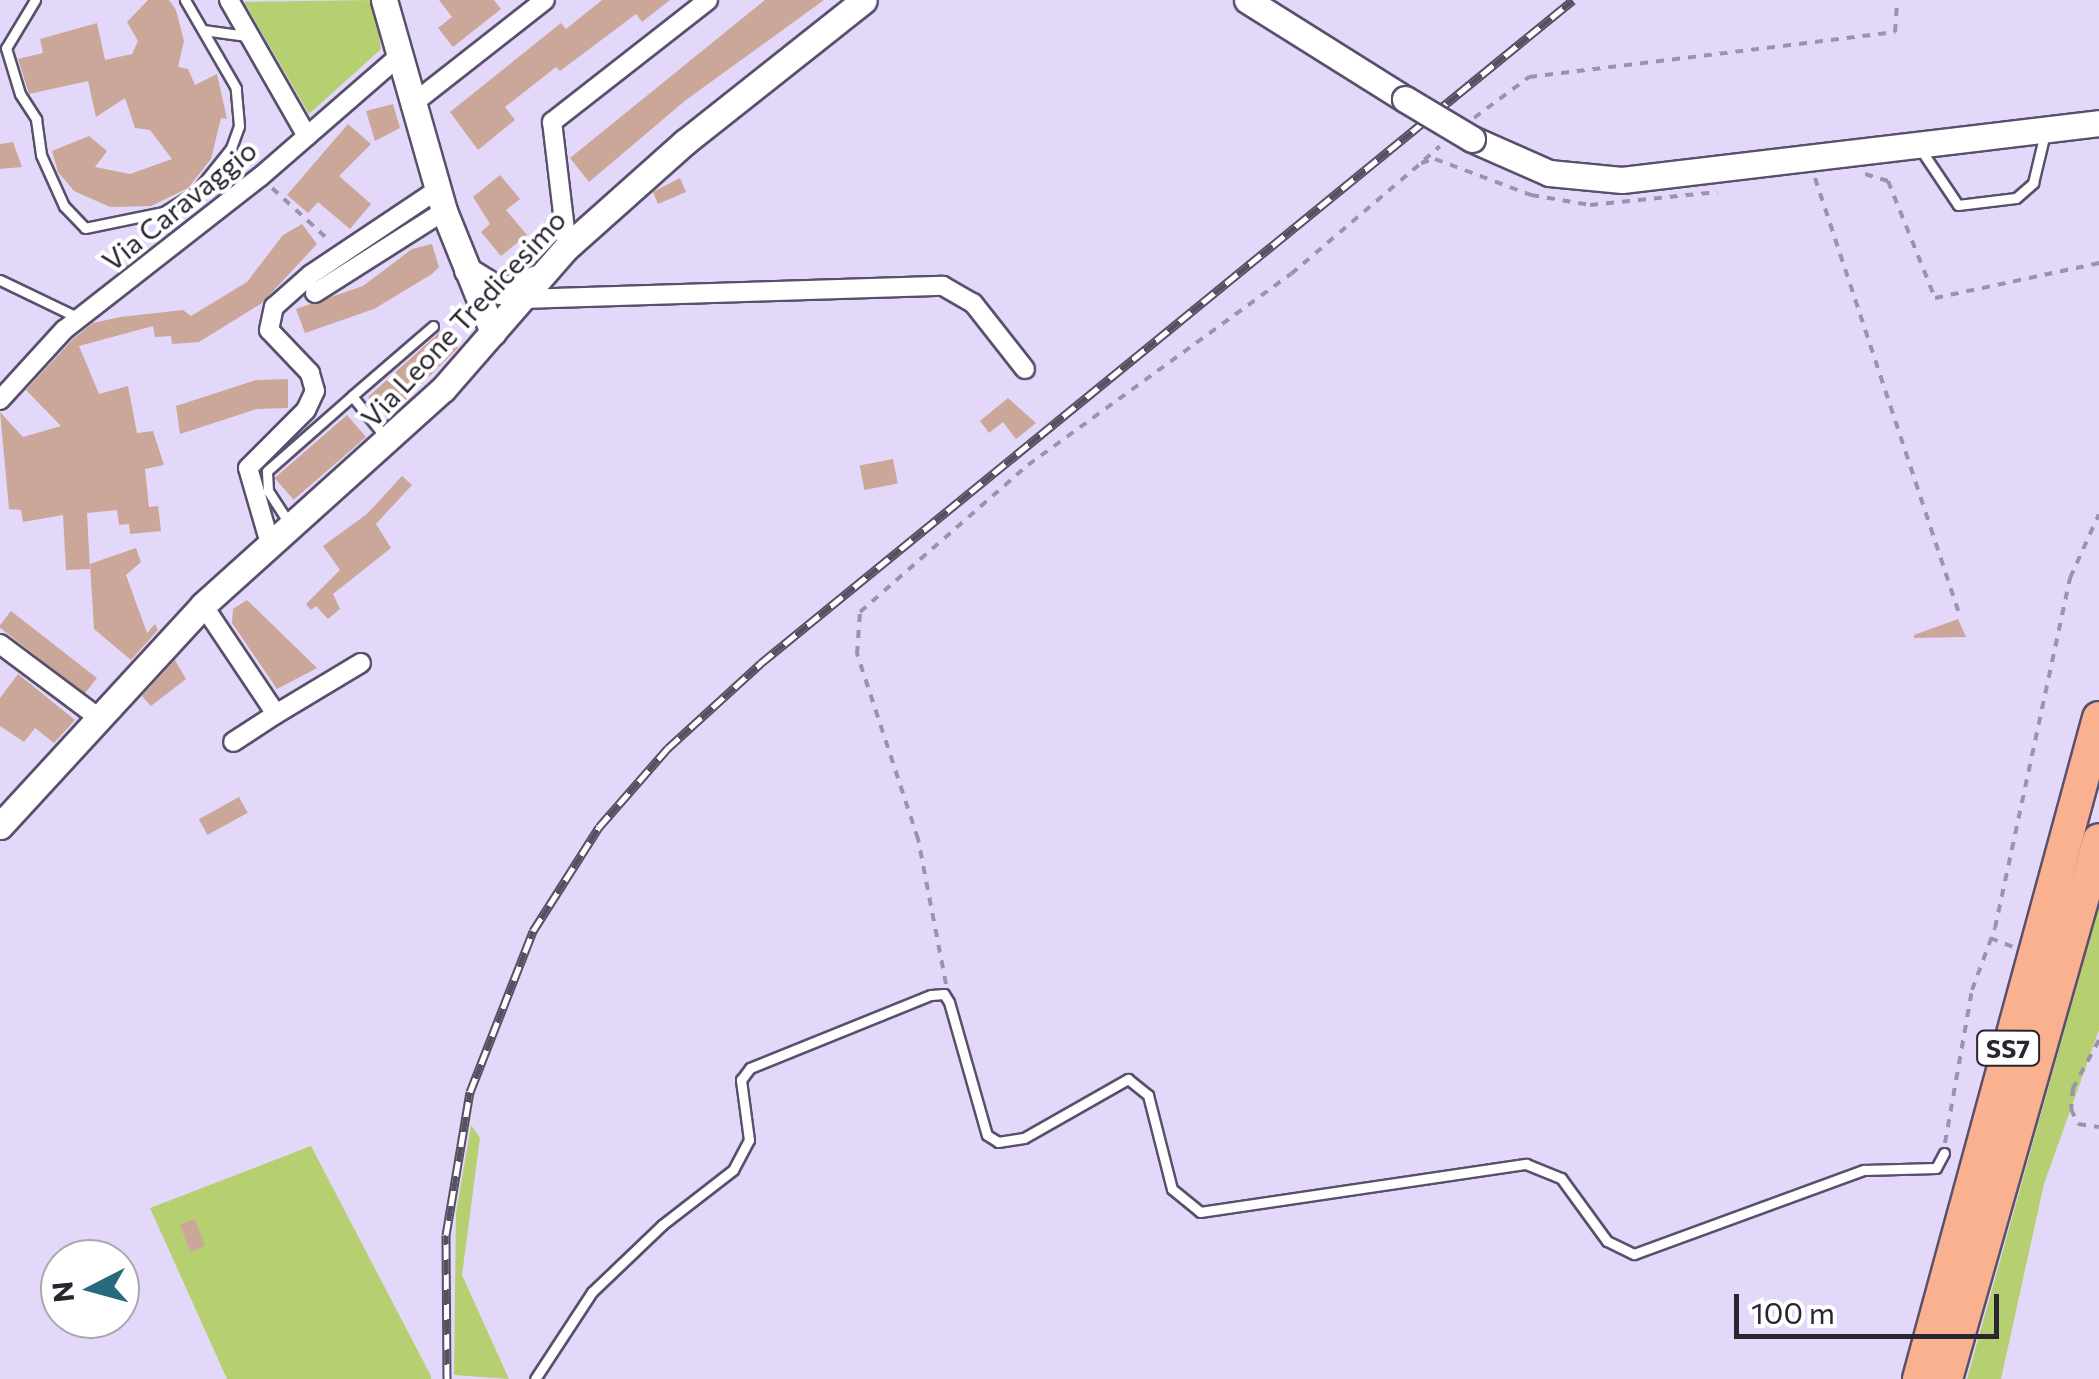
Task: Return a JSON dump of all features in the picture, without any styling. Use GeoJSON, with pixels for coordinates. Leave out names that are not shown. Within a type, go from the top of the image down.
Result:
{"type":"FeatureCollection","features":[{"type":"Feature","properties":{"kind":"highway","name":"SS7"},"geometry":{"type":"LineString","coordinates":[[1919,1379],[2099,718]]}},
{"type":"Feature","properties":{"kind":"highway","name":"SS7"},"geometry":{"type":"LineString","coordinates":[[1946,1379],[2099,840]]}},
{"type":"Feature","properties":{"kind":"street"},"geometry":{"type":"LineString","coordinates":[[229,0],[307,136]]}},
{"type":"Feature","properties":{"kind":"street"},"geometry":{"type":"LineString","coordinates":[[384,0],[410,105],[464,266],[507,316]]}},
{"type":"Feature","properties":{"kind":"street"},"geometry":{"type":"LineString","coordinates":[[410,105],[545,0]]}},
{"type":"Feature","properties":{"kind":"street"},"geometry":{"type":"LineString","coordinates":[[567,246],[552,122],[708,0]]}},
{"type":"Feature","properties":{"kind":"street","name":"Via Leone Tredicesimo"},"geometry":{"type":"LineString","coordinates":[[0,826],[203,605],[389,441],[567,246],[685,142],[864,0]]}},
{"type":"Feature","properties":{"kind":"street"},"geometry":{"type":"LineString","coordinates":[[1247,0],[1460,136],[1549,173],[1622,180],[2099,123]]}},
{"type":"Feature","properties":{"kind":"street","name":"Via Caravaggio"},"geometry":{"type":"LineString","coordinates":[[0,400],[80,318],[260,177],[398,56]]}},
{"type":"Feature","properties":{"kind":"street"},"geometry":{"type":"LineString","coordinates":[[316,293],[440,200]]}},
{"type":"Feature","properties":{"kind":"street"},"geometry":{"type":"LineString","coordinates":[[271,547],[248,468],[306,410],[314,392],[310,373],[268,330],[274,306],[440,200]]}},
{"type":"Feature","properties":{"kind":"street"},"geometry":{"type":"LineString","coordinates":[[464,266],[504,300],[507,316]]}},
{"type":"Feature","properties":{"kind":"street"},"geometry":{"type":"LineString","coordinates":[[488,287],[516,290],[546,270]]}},
{"type":"Feature","properties":{"kind":"street"},"geometry":{"type":"LineString","coordinates":[[507,316],[943,286],[973,303],[1025,368]]}},
{"type":"Feature","properties":{"kind":"street"},"geometry":{"type":"LineString","coordinates":[[203,605],[276,714]]}},
{"type":"Feature","properties":{"kind":"street"},"geometry":{"type":"LineString","coordinates":[[0,644],[100,718]]}},
{"type":"Feature","properties":{"kind":"street"},"geometry":{"type":"LineString","coordinates":[[233,742],[361,663]]}},
{"type":"Feature","properties":{"kind":"lane"},"geometry":{"type":"LineString","coordinates":[[35,0],[6,48],[20,94],[36,119],[42,155],[64,206],[84,228],[163,212],[195,193],[231,148],[239,126],[236,88],[185,0]]}},
{"type":"Feature","properties":{"kind":"lane"},"geometry":{"type":"LineString","coordinates":[[203,30],[250,37]]}},
{"type":"Feature","properties":{"kind":"lane"},"geometry":{"type":"LineString","coordinates":[[1920,147],[1958,205],[2016,198],[2033,184],[2045,130]]}},
{"type":"Feature","properties":{"kind":"lane"},"geometry":{"type":"LineString","coordinates":[[0,280],[80,318]]}},
{"type":"Feature","properties":{"kind":"lane"},"geometry":{"type":"LineString","coordinates":[[292,528],[268,491],[267,471],[433,326]]}},
{"type":"Feature","properties":{"kind":"lane"},"geometry":{"type":"LineString","coordinates":[[352,396],[389,441]]}},
{"type":"Feature","properties":{"kind":"lane"},"geometry":{"type":"LineString","coordinates":[[534,1379],[592,1292],[733,1170],[750,1140],[741,1080],[750,1068],[944,994],[987,1135],[998,1142],[1024,1138],[1128,1078],[1148,1095],[1172,1189],[1200,1212],[1526,1164],[1561,1178],[1607,1241],[1634,1254],[1864,1170],[1936,1168],[1944,1153]]}},
{"type":"Feature","properties":{"kind":"path"},"geometry":{"type":"LineString","coordinates":[[944,994],[918,839],[856,654],[860,612],[1028,465],[1291,274],[1529,77],[1895,32],[1897,0]]}},
{"type":"Feature","properties":{"kind":"path"},"geometry":{"type":"LineString","coordinates":[[1421,163],[1435,159],[1531,195],[1590,204],[1720,191]]}},
{"type":"Feature","properties":{"kind":"path"},"geometry":{"type":"LineString","coordinates":[[1847,175],[1878,174],[1888,181],[1935,298],[2099,263]]}},
{"type":"Feature","properties":{"kind":"path"},"geometry":{"type":"LineString","coordinates":[[1796,181],[1832,176]]}},
{"type":"Feature","properties":{"kind":"path"},"geometry":{"type":"LineString","coordinates":[[260,177],[317,230]]}},
{"type":"Feature","properties":{"kind":"path"},"geometry":{"type":"LineString","coordinates":[[1815,178],[1958,612]]}},
{"type":"Feature","properties":{"kind":"path"},"geometry":{"type":"LineString","coordinates":[[1944,1153],[1972,990],[1990,938],[2070,578],[2099,514]]}},
{"type":"Feature","properties":{"kind":"path"},"geometry":{"type":"LineString","coordinates":[[1990,938],[2014,946]]}},
{"type":"Feature","properties":{"kind":"path"},"geometry":{"type":"LineString","coordinates":[[2099,1040],[2073,1088],[2071,1109],[2078,1124],[2099,1128]]}},
{"type":"Feature","properties":{"kind":"green space"},"geometry":{"type":"Polygon","coordinates":[[[374,0],[381,49],[309,114],[244,2],[374,0]]]}},
{"type":"Feature","properties":{"kind":"green space"},"geometry":{"type":"Polygon","coordinates":[[[2099,906],[2099,1030],[2044,1184],[2001,1379],[1967,1379],[2099,906]]]}},
{"type":"Feature","properties":{"kind":"green space"},"geometry":{"type":"Polygon","coordinates":[[[471,1125],[480,1138],[462,1275],[509,1379],[454,1375],[456,1213],[471,1125]]]}},
{"type":"Feature","properties":{"kind":"green space"},"geometry":{"type":"Polygon","coordinates":[[[311,1146],[431,1379],[227,1379],[150,1208],[311,1146]]]}},
{"type":"Feature","properties":{"kind":"building"},"geometry":{"type":"Polygon","coordinates":[[[148,0],[169,0],[176,10],[184,41],[178,67],[188,69],[195,85],[217,74],[227,119],[221,118],[211,159],[188,188],[151,206],[110,207],[74,191],[58,172],[52,151],[89,136],[107,151],[95,167],[130,174],[172,159],[150,130],[135,128],[125,98],[96,117],[88,81],[29,94],[18,59],[43,53],[40,39],[97,23],[105,60],[132,54],[138,41],[127,22],[148,0]]]}},
{"type":"Feature","properties":{"kind":"building"},"geometry":{"type":"Polygon","coordinates":[[[439,0],[494,0],[501,9],[453,47],[438,28],[452,17],[439,0]]]}},
{"type":"Feature","properties":{"kind":"building"},"geometry":{"type":"Polygon","coordinates":[[[602,0],[670,0],[642,22],[636,14],[560,71],[556,67],[505,107],[515,120],[478,150],[450,112],[561,23],[566,29],[602,0]]]}},
{"type":"Feature","properties":{"kind":"building"},"geometry":{"type":"Polygon","coordinates":[[[765,0],[824,0],[686,100],[589,182],[570,158],[765,0]]]}},
{"type":"Feature","properties":{"kind":"building"},"geometry":{"type":"Polygon","coordinates":[[[393,104],[400,128],[375,141],[366,111],[393,104]]]}},
{"type":"Feature","properties":{"kind":"building"},"geometry":{"type":"Polygon","coordinates":[[[348,124],[371,144],[339,176],[371,204],[350,229],[318,202],[308,213],[287,195],[348,124]]]}},
{"type":"Feature","properties":{"kind":"building"},"geometry":{"type":"Polygon","coordinates":[[[13,142],[22,167],[0,169],[0,144],[13,142]]]}},
{"type":"Feature","properties":{"kind":"building"},"geometry":{"type":"Polygon","coordinates":[[[500,175],[520,199],[506,210],[527,235],[501,256],[481,232],[490,224],[473,197],[500,175]]]}},
{"type":"Feature","properties":{"kind":"building"},"geometry":{"type":"Polygon","coordinates":[[[680,178],[686,192],[658,204],[653,192],[680,178]]]}},
{"type":"Feature","properties":{"kind":"building"},"geometry":{"type":"Polygon","coordinates":[[[302,224],[317,244],[262,303],[199,342],[172,344],[171,336],[155,337],[153,326],[79,346],[99,394],[128,386],[137,433],[153,431],[164,465],[145,469],[149,507],[158,506],[161,531],[130,534],[129,524],[119,525],[117,510],[87,513],[90,569],[66,570],[63,515],[23,522],[21,510],[9,509],[0,412],[23,437],[61,426],[26,390],[73,339],[93,323],[120,317],[183,310],[191,316],[247,282],[283,235],[302,224]]]}},
{"type":"Feature","properties":{"kind":"building"},"geometry":{"type":"Polygon","coordinates":[[[432,244],[439,267],[432,274],[374,309],[305,333],[296,309],[363,286],[412,249],[432,244]]]}},
{"type":"Feature","properties":{"kind":"building"},"geometry":{"type":"Polygon","coordinates":[[[442,330],[458,348],[387,418],[368,397],[442,330]]]}},
{"type":"Feature","properties":{"kind":"building"},"geometry":{"type":"Polygon","coordinates":[[[288,379],[288,408],[257,409],[180,434],[176,406],[256,380],[288,379]]]}},
{"type":"Feature","properties":{"kind":"building"},"geometry":{"type":"Polygon","coordinates":[[[1008,398],[1036,423],[1016,439],[1003,422],[989,433],[980,421],[1008,398]]]}},
{"type":"Feature","properties":{"kind":"building"},"geometry":{"type":"Polygon","coordinates":[[[347,415],[366,437],[294,500],[275,478],[347,415]]]}},
{"type":"Feature","properties":{"kind":"building"},"geometry":{"type":"Polygon","coordinates":[[[893,459],[898,484],[864,490],[860,465],[893,459]]]}},
{"type":"Feature","properties":{"kind":"building"},"geometry":{"type":"Polygon","coordinates":[[[402,476],[412,485],[376,524],[391,548],[333,594],[340,609],[328,619],[316,606],[311,610],[306,604],[340,570],[323,546],[367,514],[402,476]]]}},
{"type":"Feature","properties":{"kind":"building"},"geometry":{"type":"Polygon","coordinates":[[[136,548],[141,562],[126,575],[147,633],[155,624],[158,630],[131,660],[94,629],[90,564],[136,548]]]}},
{"type":"Feature","properties":{"kind":"building"},"geometry":{"type":"Polygon","coordinates":[[[247,600],[317,668],[277,689],[232,623],[233,609],[247,600]]]}},
{"type":"Feature","properties":{"kind":"building"},"geometry":{"type":"Polygon","coordinates":[[[11,611],[97,678],[85,694],[0,628],[11,611]]]}},
{"type":"Feature","properties":{"kind":"building"},"geometry":{"type":"Polygon","coordinates":[[[1958,619],[1966,637],[1914,638],[1914,635],[1958,619]]]}},
{"type":"Feature","properties":{"kind":"building"},"geometry":{"type":"Polygon","coordinates":[[[175,660],[186,679],[151,706],[142,696],[175,660]]]}},
{"type":"Feature","properties":{"kind":"building"},"geometry":{"type":"Polygon","coordinates":[[[18,674],[75,720],[54,743],[35,728],[24,742],[0,726],[0,698],[18,674]]]}},
{"type":"Feature","properties":{"kind":"building"},"geometry":{"type":"Polygon","coordinates":[[[239,797],[248,813],[207,835],[199,819],[239,797]]]}},
{"type":"Feature","properties":{"kind":"building"},"geometry":{"type":"Polygon","coordinates":[[[195,1219],[205,1246],[190,1252],[180,1224],[195,1219]]]}},
{"type":"Feature","properties":{"kind":"railway"},"geometry":{"type":"LineString","coordinates":[[447,1379],[446,1235],[470,1092],[533,931],[599,827],[668,748],[761,663],[1573,0]]}}]}
